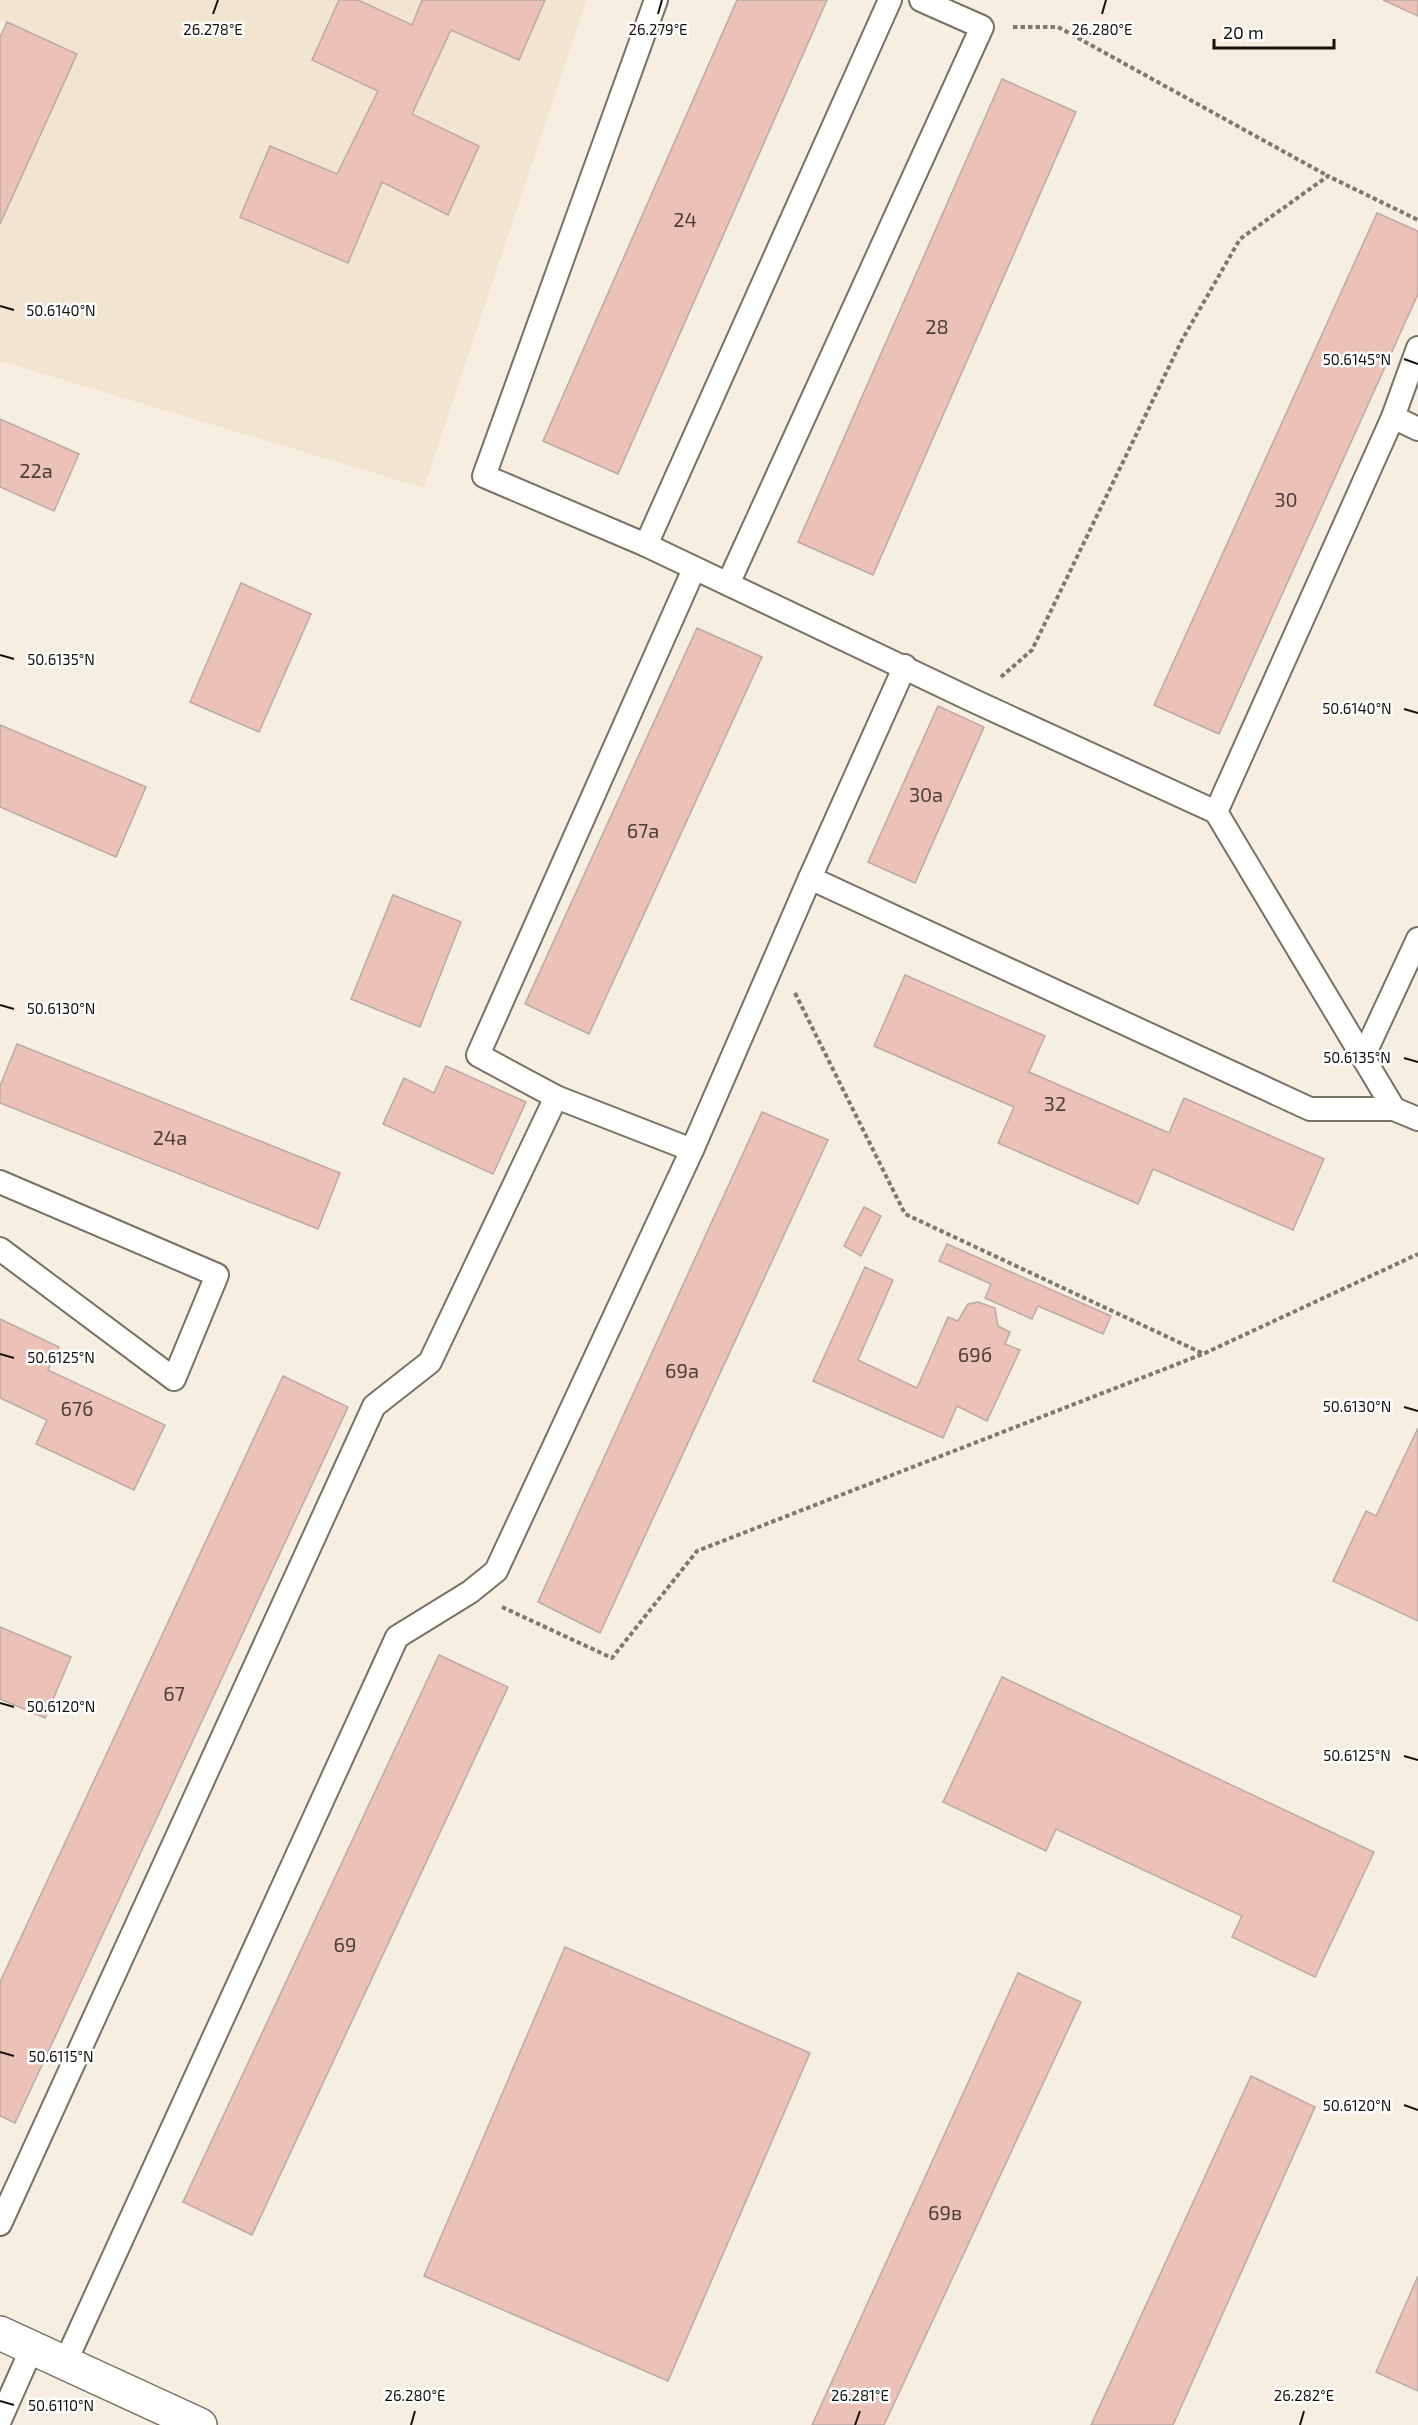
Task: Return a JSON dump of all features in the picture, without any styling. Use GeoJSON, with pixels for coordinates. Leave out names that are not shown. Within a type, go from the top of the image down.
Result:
{"type":"FeatureCollection","features":[{"type":"Feature","properties":{"kind":"street"},"geometry":{"type":"LineString","coordinates":[[0,2333],[200,2425]]}},
{"type":"Feature","properties":{"kind":"lane"},"geometry":{"type":"LineString","coordinates":[[656,0],[484,476],[646,545],[905,666],[974,701],[1216,812],[1394,1109]]}},
{"type":"Feature","properties":{"kind":"lane"},"geometry":{"type":"LineString","coordinates":[[646,545],[890,0]]}},
{"type":"Feature","properties":{"kind":"lane"},"geometry":{"type":"LineString","coordinates":[[728,584],[982,27],[921,0]]}},
{"type":"Feature","properties":{"kind":"lane"},"geometry":{"type":"LineString","coordinates":[[1216,812],[1393,417],[1418,348]]}},
{"type":"Feature","properties":{"kind":"lane"},"geometry":{"type":"LineString","coordinates":[[1393,417],[1418,429]]}},
{"type":"Feature","properties":{"kind":"lane"},"geometry":{"type":"LineString","coordinates":[[692,1150],[556,1097],[478,1055],[694,569]]}},
{"type":"Feature","properties":{"kind":"lane"},"geometry":{"type":"LineString","coordinates":[[65,2363],[396,1637],[470,1592],[496,1571],[692,1150],[905,666]]}},
{"type":"Feature","properties":{"kind":"lane"},"geometry":{"type":"LineString","coordinates":[[810,878],[1310,1109],[1394,1109],[1418,1119]]}},
{"type":"Feature","properties":{"kind":"lane"},"geometry":{"type":"LineString","coordinates":[[1364,1058],[1418,939]]}},
{"type":"Feature","properties":{"kind":"lane"},"geometry":{"type":"LineString","coordinates":[[0,2224],[374,1406],[430,1362],[556,1097]]}},
{"type":"Feature","properties":{"kind":"lane"},"geometry":{"type":"LineString","coordinates":[[0,1182],[217,1275],[174,1378],[0,1249]]}},
{"type":"Feature","properties":{"kind":"lane"},"geometry":{"type":"LineString","coordinates":[[0,2420],[32,2348]]}},
{"type":"Feature","properties":{"kind":"path"},"geometry":{"type":"LineString","coordinates":[[982,27],[1058,27],[1328,176],[1418,220]]}},
{"type":"Feature","properties":{"kind":"path"},"geometry":{"type":"LineString","coordinates":[[974,701],[1032,650],[1182,340],[1240,239],[1328,176]]}},
{"type":"Feature","properties":{"kind":"path"},"geometry":{"type":"LineString","coordinates":[[777,956],[904,1214],[1203,1354]]}},
{"type":"Feature","properties":{"kind":"path"},"geometry":{"type":"LineString","coordinates":[[470,1592],[612,1658],[697,1551],[1203,1354],[1418,1254]]}},
{"type":"Feature","properties":{"kind":"shaded area"},"geometry":{"type":"Polygon","coordinates":[[[0,0],[587,0],[424,488],[0,361],[0,224],[77,54],[0,19],[0,0]]]}},
{"type":"Feature","properties":{"kind":"building"},"geometry":{"type":"Polygon","coordinates":[[[339,0],[358,0],[412,25],[422,0],[545,0],[519,60],[451,30],[412,114],[479,146],[448,215],[382,182],[348,263],[240,217],[270,146],[337,174],[378,91],[312,60],[339,0]]]}},
{"type":"Feature","properties":{"kind":"building"},"geometry":{"type":"Polygon","coordinates":[[[737,0],[827,0],[618,474],[543,441],[737,0]]]}},
{"type":"Feature","properties":{"kind":"building"},"geometry":{"type":"Polygon","coordinates":[[[1383,0],[1418,0],[1418,16],[1383,0]]]}},
{"type":"Feature","properties":{"kind":"building"},"geometry":{"type":"Polygon","coordinates":[[[7,22],[77,54],[0,224],[0,37],[7,22]]]}},
{"type":"Feature","properties":{"kind":"building"},"geometry":{"type":"Polygon","coordinates":[[[1002,79],[1076,112],[873,575],[798,542],[1002,79]]]}},
{"type":"Feature","properties":{"kind":"building"},"geometry":{"type":"Polygon","coordinates":[[[1377,213],[1418,231],[1418,294],[1219,734],[1154,705],[1377,213]]]}},
{"type":"Feature","properties":{"kind":"building"},"geometry":{"type":"Polygon","coordinates":[[[0,419],[79,454],[54,511],[0,487],[0,419]]]}},
{"type":"Feature","properties":{"kind":"building"},"geometry":{"type":"Polygon","coordinates":[[[241,583],[311,614],[259,732],[190,702],[241,583]]]}},
{"type":"Feature","properties":{"kind":"building"},"geometry":{"type":"Polygon","coordinates":[[[697,628],[762,657],[589,1034],[525,1004],[697,628]]]}},
{"type":"Feature","properties":{"kind":"building"},"geometry":{"type":"Polygon","coordinates":[[[938,706],[984,727],[915,883],[868,862],[938,706]]]}},
{"type":"Feature","properties":{"kind":"building"},"geometry":{"type":"Polygon","coordinates":[[[0,725],[146,787],[116,857],[0,807],[0,725]]]}},
{"type":"Feature","properties":{"kind":"building"},"geometry":{"type":"Polygon","coordinates":[[[393,895],[461,922],[420,1027],[351,999],[393,895]]]}},
{"type":"Feature","properties":{"kind":"building"},"geometry":{"type":"Polygon","coordinates":[[[905,975],[1045,1036],[1029,1072],[1169,1133],[1184,1098],[1324,1159],[1293,1230],[1153,1169],[1138,1204],[998,1143],[1014,1107],[874,1046],[905,975]]]}},
{"type":"Feature","properties":{"kind":"building"},"geometry":{"type":"Polygon","coordinates":[[[17,1044],[340,1173],[318,1229],[0,1103],[0,1086],[17,1044]]]}},
{"type":"Feature","properties":{"kind":"building"},"geometry":{"type":"Polygon","coordinates":[[[446,1066],[526,1102],[493,1174],[383,1124],[404,1078],[434,1093],[446,1066]]]}},
{"type":"Feature","properties":{"kind":"building"},"geometry":{"type":"Polygon","coordinates":[[[762,1112],[828,1140],[600,1633],[538,1602],[762,1112]]]}},
{"type":"Feature","properties":{"kind":"building"},"geometry":{"type":"Polygon","coordinates":[[[864,1207],[881,1216],[861,1256],[844,1246],[864,1207]]]}},
{"type":"Feature","properties":{"kind":"building"},"geometry":{"type":"Polygon","coordinates":[[[947,1244],[1111,1316],[1103,1334],[1038,1306],[1032,1319],[985,1298],[991,1284],[939,1261],[947,1244]]]}},
{"type":"Feature","properties":{"kind":"building"},"geometry":{"type":"Polygon","coordinates":[[[865,1267],[893,1280],[858,1360],[917,1388],[948,1317],[958,1321],[968,1304],[978,1302],[995,1308],[998,1326],[1010,1332],[1005,1344],[1020,1350],[987,1421],[957,1406],[943,1438],[813,1381],[865,1267]]]}},
{"type":"Feature","properties":{"kind":"building"},"geometry":{"type":"Polygon","coordinates":[[[0,1319],[59,1347],[48,1370],[165,1425],[134,1490],[36,1444],[47,1420],[0,1398],[0,1319]]]}},
{"type":"Feature","properties":{"kind":"building"},"geometry":{"type":"Polygon","coordinates":[[[283,1376],[348,1407],[15,2123],[0,2116],[0,1982],[283,1376]]]}},
{"type":"Feature","properties":{"kind":"building"},"geometry":{"type":"Polygon","coordinates":[[[1418,1428],[1418,1621],[1333,1581],[1366,1511],[1376,1516],[1418,1428]]]}},
{"type":"Feature","properties":{"kind":"building"},"geometry":{"type":"Polygon","coordinates":[[[0,1627],[71,1657],[45,1718],[0,1699],[0,1627]]]}},
{"type":"Feature","properties":{"kind":"building"},"geometry":{"type":"Polygon","coordinates":[[[439,1655],[508,1687],[252,2235],[183,2202],[439,1655]]]}},
{"type":"Feature","properties":{"kind":"building"},"geometry":{"type":"Polygon","coordinates":[[[1002,1677],[1374,1852],[1315,1977],[1232,1937],[1242,1916],[1056,1829],[1046,1851],[943,1802],[1002,1677]]]}},
{"type":"Feature","properties":{"kind":"building"},"geometry":{"type":"Polygon","coordinates":[[[565,1947],[810,2053],[668,2381],[424,2276],[565,1947]]]}},
{"type":"Feature","properties":{"kind":"building"},"geometry":{"type":"Polygon","coordinates":[[[1018,1973],[1081,2002],[884,2425],[812,2425],[1018,1973]]]}},
{"type":"Feature","properties":{"kind":"building"},"geometry":{"type":"Polygon","coordinates":[[[1251,2076],[1315,2107],[1173,2425],[1091,2425],[1251,2076]]]}},
{"type":"Feature","properties":{"kind":"building"},"geometry":{"type":"Polygon","coordinates":[[[1418,2276],[1418,2391],[1376,2372],[1418,2276]]]}}]}
